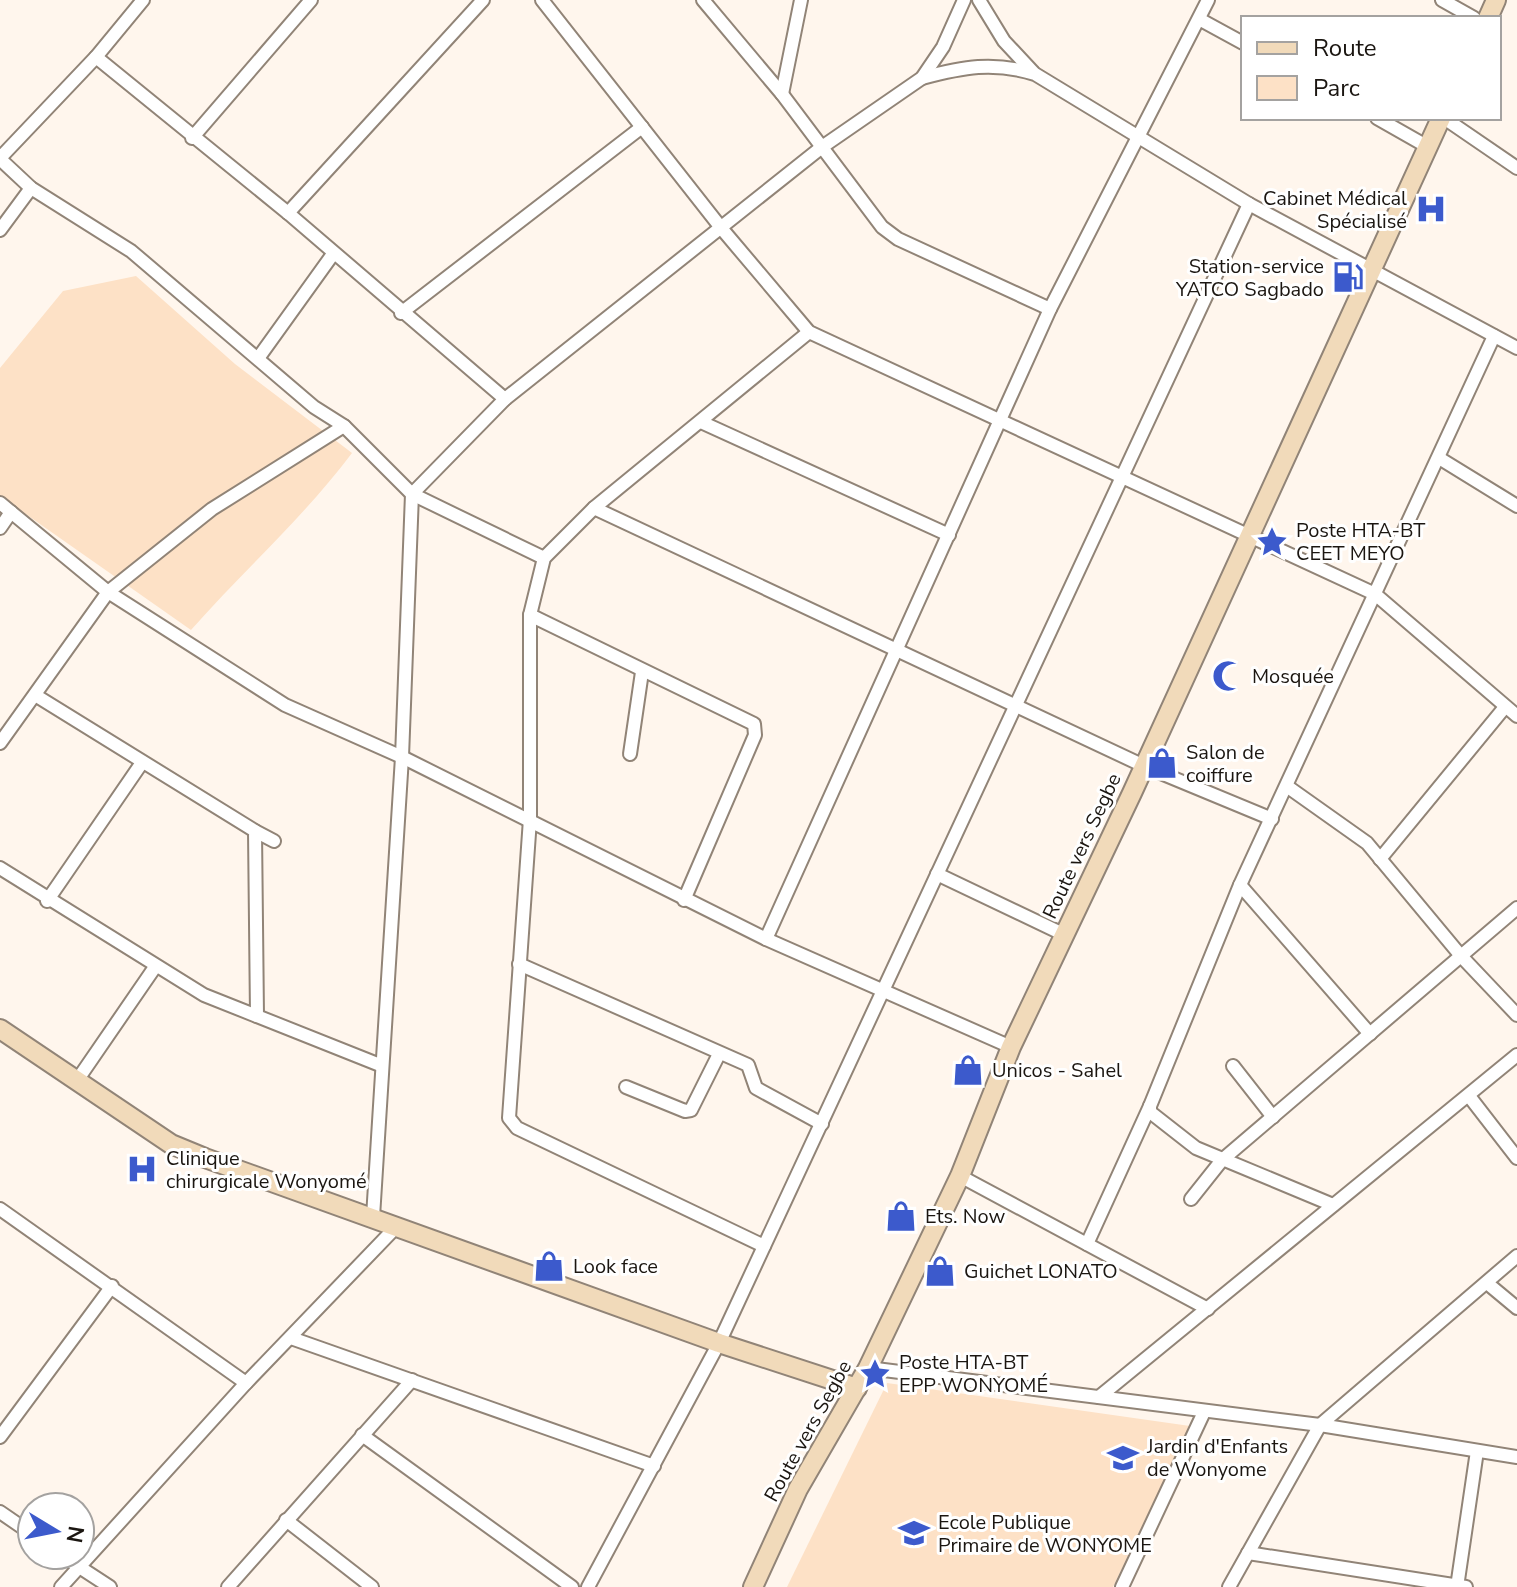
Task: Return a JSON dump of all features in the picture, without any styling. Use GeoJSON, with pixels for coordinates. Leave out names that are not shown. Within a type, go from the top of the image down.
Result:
{"type":"FeatureCollection","features":[{"type":"Feature","properties":{"kind":"main road","name":"Route vers Segbe"},"geometry":{"type":"LineString","coordinates":[[753,1587],[798,1489],[868,1368],[960,1176],[1011,1047],[1442,120]]}},
{"type":"Feature","properties":{"kind":"main road"},"geometry":{"type":"LineString","coordinates":[[0,1029],[171,1144],[719,1343],[857,1388]]}},
{"type":"Feature","properties":{"kind":"street"},"geometry":{"type":"LineString","coordinates":[[143,0],[96,57],[0,159],[31,188],[131,251],[314,407],[344,426],[412,494],[544,558]]}},
{"type":"Feature","properties":{"kind":"street"},"geometry":{"type":"LineString","coordinates":[[192,138],[311,0]]}},
{"type":"Feature","properties":{"kind":"street"},"geometry":{"type":"LineString","coordinates":[[288,213],[483,0]]}},
{"type":"Feature","properties":{"kind":"street"},"geometry":{"type":"LineString","coordinates":[[542,0],[722,229],[809,332],[1375,594],[1517,716]]}},
{"type":"Feature","properties":{"kind":"street"},"geometry":{"type":"LineString","coordinates":[[703,0],[782,94],[890,234],[1050,309]]}},
{"type":"Feature","properties":{"kind":"street"},"geometry":{"type":"LineString","coordinates":[[782,94],[801,0]]}},
{"type":"Feature","properties":{"kind":"street"},"geometry":{"type":"LineString","coordinates":[[373,1217],[380,1065],[402,757],[412,494],[505,399],[822,147],[922,78],[943,47],[964,0]]}},
{"type":"Feature","properties":{"kind":"street"},"geometry":{"type":"LineString","coordinates":[[979,0],[1004,41],[1035,74]]}},
{"type":"Feature","properties":{"kind":"street"},"geometry":{"type":"LineString","coordinates":[[1442,0],[1470,16]]}},
{"type":"Feature","properties":{"kind":"street"},"geometry":{"type":"LineString","coordinates":[[766,939],[1002,423],[1050,309],[1199,19],[1205,1]]}},
{"type":"Feature","properties":{"kind":"street"},"geometry":{"type":"LineString","coordinates":[[1199,19],[1241,42]]}},
{"type":"Feature","properties":{"kind":"street"},"geometry":{"type":"LineString","coordinates":[[96,57],[288,213],[505,399]]}},
{"type":"Feature","properties":{"kind":"street"},"geometry":{"type":"LineString","coordinates":[[922,78],[978,65],[1012,67],[1035,74],[1249,204],[1517,348]]}},
{"type":"Feature","properties":{"kind":"street"},"geometry":{"type":"LineString","coordinates":[[1381,120],[1428,147]]}},
{"type":"Feature","properties":{"kind":"street"},"geometry":{"type":"LineString","coordinates":[[1446,120],[1517,168]]}},
{"type":"Feature","properties":{"kind":"street"},"geometry":{"type":"LineString","coordinates":[[401,313],[642,127]]}},
{"type":"Feature","properties":{"kind":"street"},"geometry":{"type":"LineString","coordinates":[[0,230],[31,188]]}},
{"type":"Feature","properties":{"kind":"street"},"geometry":{"type":"LineString","coordinates":[[588,1587],[719,1343],[1249,204]]}},
{"type":"Feature","properties":{"kind":"street"},"geometry":{"type":"LineString","coordinates":[[259,357],[333,254]]}},
{"type":"Feature","properties":{"kind":"street"},"geometry":{"type":"LineString","coordinates":[[764,1246],[512,1124],[519,964],[530,819],[530,615],[544,558],[594,508],[809,332]]}},
{"type":"Feature","properties":{"kind":"street"},"geometry":{"type":"LineString","coordinates":[[1087,1244],[1150,1106],[1240,885],[1288,787],[1494,336]]}},
{"type":"Feature","properties":{"kind":"street"},"geometry":{"type":"LineString","coordinates":[[701,422],[949,535]]}},
{"type":"Feature","properties":{"kind":"street"},"geometry":{"type":"LineString","coordinates":[[0,743],[108,592],[212,509],[344,426]]}},
{"type":"Feature","properties":{"kind":"street"},"geometry":{"type":"LineString","coordinates":[[1439,458],[1517,506]]}},
{"type":"Feature","properties":{"kind":"street"},"geometry":{"type":"LineString","coordinates":[[0,503],[108,592],[285,705],[530,819],[684,900],[766,939],[1011,1047]]}},
{"type":"Feature","properties":{"kind":"street"},"geometry":{"type":"LineString","coordinates":[[594,508],[1144,766],[1272,819]]}},
{"type":"Feature","properties":{"kind":"street"},"geometry":{"type":"LineString","coordinates":[[0,528],[11,512]]}},
{"type":"Feature","properties":{"kind":"street"},"geometry":{"type":"LineString","coordinates":[[530,615],[642,672],[746,717],[754,724],[755,735],[684,900]]}},
{"type":"Feature","properties":{"kind":"street"},"geometry":{"type":"LineString","coordinates":[[630,754],[642,672]]}},
{"type":"Feature","properties":{"kind":"street"},"geometry":{"type":"LineString","coordinates":[[35,695],[141,764],[274,841]]}},
{"type":"Feature","properties":{"kind":"street"},"geometry":{"type":"LineString","coordinates":[[1380,859],[1505,707]]}},
{"type":"Feature","properties":{"kind":"street"},"geometry":{"type":"LineString","coordinates":[[47,901],[141,764]]}},
{"type":"Feature","properties":{"kind":"street"},"geometry":{"type":"LineString","coordinates":[[1288,787],[1367,843],[1461,956],[1517,1015]]}},
{"type":"Feature","properties":{"kind":"street"},"geometry":{"type":"LineString","coordinates":[[255,831],[257,1016]]}},
{"type":"Feature","properties":{"kind":"street"},"geometry":{"type":"LineString","coordinates":[[0,868],[47,901],[204,995],[380,1065]]}},
{"type":"Feature","properties":{"kind":"street"},"geometry":{"type":"LineString","coordinates":[[937,874],[1065,935]]}},
{"type":"Feature","properties":{"kind":"street"},"geometry":{"type":"LineString","coordinates":[[1240,885],[1370,1034]]}},
{"type":"Feature","properties":{"kind":"street"},"geometry":{"type":"LineString","coordinates":[[1191,1199],[1222,1160],[1517,908]]}},
{"type":"Feature","properties":{"kind":"street"},"geometry":{"type":"LineString","coordinates":[[519,964],[748,1065],[756,1088],[822,1124]]}},
{"type":"Feature","properties":{"kind":"street"},"geometry":{"type":"LineString","coordinates":[[76,1082],[155,967]]}},
{"type":"Feature","properties":{"kind":"street"},"geometry":{"type":"LineString","coordinates":[[626,1087],[685,1111],[691,1110],[719,1054]]}},
{"type":"Feature","properties":{"kind":"street"},"geometry":{"type":"LineString","coordinates":[[1099,1397],[1517,1055]]}},
{"type":"Feature","properties":{"kind":"street"},"geometry":{"type":"LineString","coordinates":[[1233,1066],[1273,1117]]}},
{"type":"Feature","properties":{"kind":"street"},"geometry":{"type":"LineString","coordinates":[[1469,1096],[1517,1158]]}},
{"type":"Feature","properties":{"kind":"street"},"geometry":{"type":"LineString","coordinates":[[1150,1106],[1150,1112],[1190,1144],[1333,1205]]}},
{"type":"Feature","properties":{"kind":"street"},"geometry":{"type":"LineString","coordinates":[[960,1176],[1208,1309]]}},
{"type":"Feature","properties":{"kind":"street"},"geometry":{"type":"LineString","coordinates":[[2,1214],[112,1286],[246,1383]]}},
{"type":"Feature","properties":{"kind":"street"},"geometry":{"type":"LineString","coordinates":[[96,1547],[246,1383],[397,1226]]}},
{"type":"Feature","properties":{"kind":"street"},"geometry":{"type":"LineString","coordinates":[[1229,1587],[1320,1425],[1517,1256]]}},
{"type":"Feature","properties":{"kind":"street"},"geometry":{"type":"LineString","coordinates":[[1487,1283],[1517,1308]]}},
{"type":"Feature","properties":{"kind":"street"},"geometry":{"type":"LineString","coordinates":[[0,1437],[112,1286]]}},
{"type":"Feature","properties":{"kind":"street"},"geometry":{"type":"LineString","coordinates":[[291,1338],[654,1466]]}},
{"type":"Feature","properties":{"kind":"street"},"geometry":{"type":"LineString","coordinates":[[868,1368],[1320,1425],[1517,1457]]}},
{"type":"Feature","properties":{"kind":"street"},"geometry":{"type":"LineString","coordinates":[[228,1587],[412,1380]]}},
{"type":"Feature","properties":{"kind":"street"},"geometry":{"type":"LineString","coordinates":[[1122,1587],[1204,1412]]}},
{"type":"Feature","properties":{"kind":"street"},"geometry":{"type":"LineString","coordinates":[[362,1435],[572,1587]]}},
{"type":"Feature","properties":{"kind":"street"},"geometry":{"type":"LineString","coordinates":[[1248,1553],[1460,1587],[1477,1451]]}},
{"type":"Feature","properties":{"kind":"street"},"geometry":{"type":"LineString","coordinates":[[286,1520],[372,1587]]}},
{"type":"Feature","properties":{"kind":"street"},"geometry":{"type":"LineString","coordinates":[[61,1587],[75,1571]]}},
{"type":"Feature","properties":{"kind":"street"},"geometry":{"type":"LineString","coordinates":[[84,1571],[110,1587]]}},
{"type":"Feature","properties":{"kind":"green space"},"geometry":{"type":"Polygon","coordinates":[[[136,276],[235,364],[352,453],[314,499],[191,630],[0,496],[0,368],[63,291],[136,276]]]}},
{"type":"Feature","properties":{"kind":"green space"},"geometry":{"type":"Polygon","coordinates":[[[887,1383],[1190,1426],[1113,1587],[787,1587],[887,1383]]]}},
{"type":"Feature","properties":{"kind":"place","name":"Cabinet Médical Spécialisé"},"geometry":{"type":"Point","coordinates":[1431,209]}},
{"type":"Feature","properties":{"kind":"place","name":"Station-service YATCO Sagbado"},"geometry":{"type":"Point","coordinates":[1348,277]}},
{"type":"Feature","properties":{"kind":"place","name":"Poste HTA-BT CEET MEYO"},"geometry":{"type":"Point","coordinates":[1272,542]}},
{"type":"Feature","properties":{"kind":"place","name":"Mosquée"},"geometry":{"type":"Point","coordinates":[1228,676]}},
{"type":"Feature","properties":{"kind":"place","name":"Salon de coiffure"},"geometry":{"type":"Point","coordinates":[1162,763]}},
{"type":"Feature","properties":{"kind":"place","name":"Unicos - Sahel"},"geometry":{"type":"Point","coordinates":[968,1070]}},
{"type":"Feature","properties":{"kind":"place","name":"Clinique chirurgicale Wonyomé"},"geometry":{"type":"Point","coordinates":[142,1169]}},
{"type":"Feature","properties":{"kind":"place","name":"Ets. Now"},"geometry":{"type":"Point","coordinates":[901,1216]}},
{"type":"Feature","properties":{"kind":"place","name":"Look face"},"geometry":{"type":"Point","coordinates":[549,1266]}},
{"type":"Feature","properties":{"kind":"place","name":"Guichet LONATO"},"geometry":{"type":"Point","coordinates":[940,1271]}},
{"type":"Feature","properties":{"kind":"place","name":"Poste HTA-BT EPP WONYOMÉ"},"geometry":{"type":"Point","coordinates":[875,1374]}},
{"type":"Feature","properties":{"kind":"place","name":"Jardin d'Enfants de Wonyome"},"geometry":{"type":"Point","coordinates":[1123,1458]}},
{"type":"Feature","properties":{"kind":"place","name":"Ecole Publique Primaire de WONYOME"},"geometry":{"type":"Point","coordinates":[914,1533]}}]}
